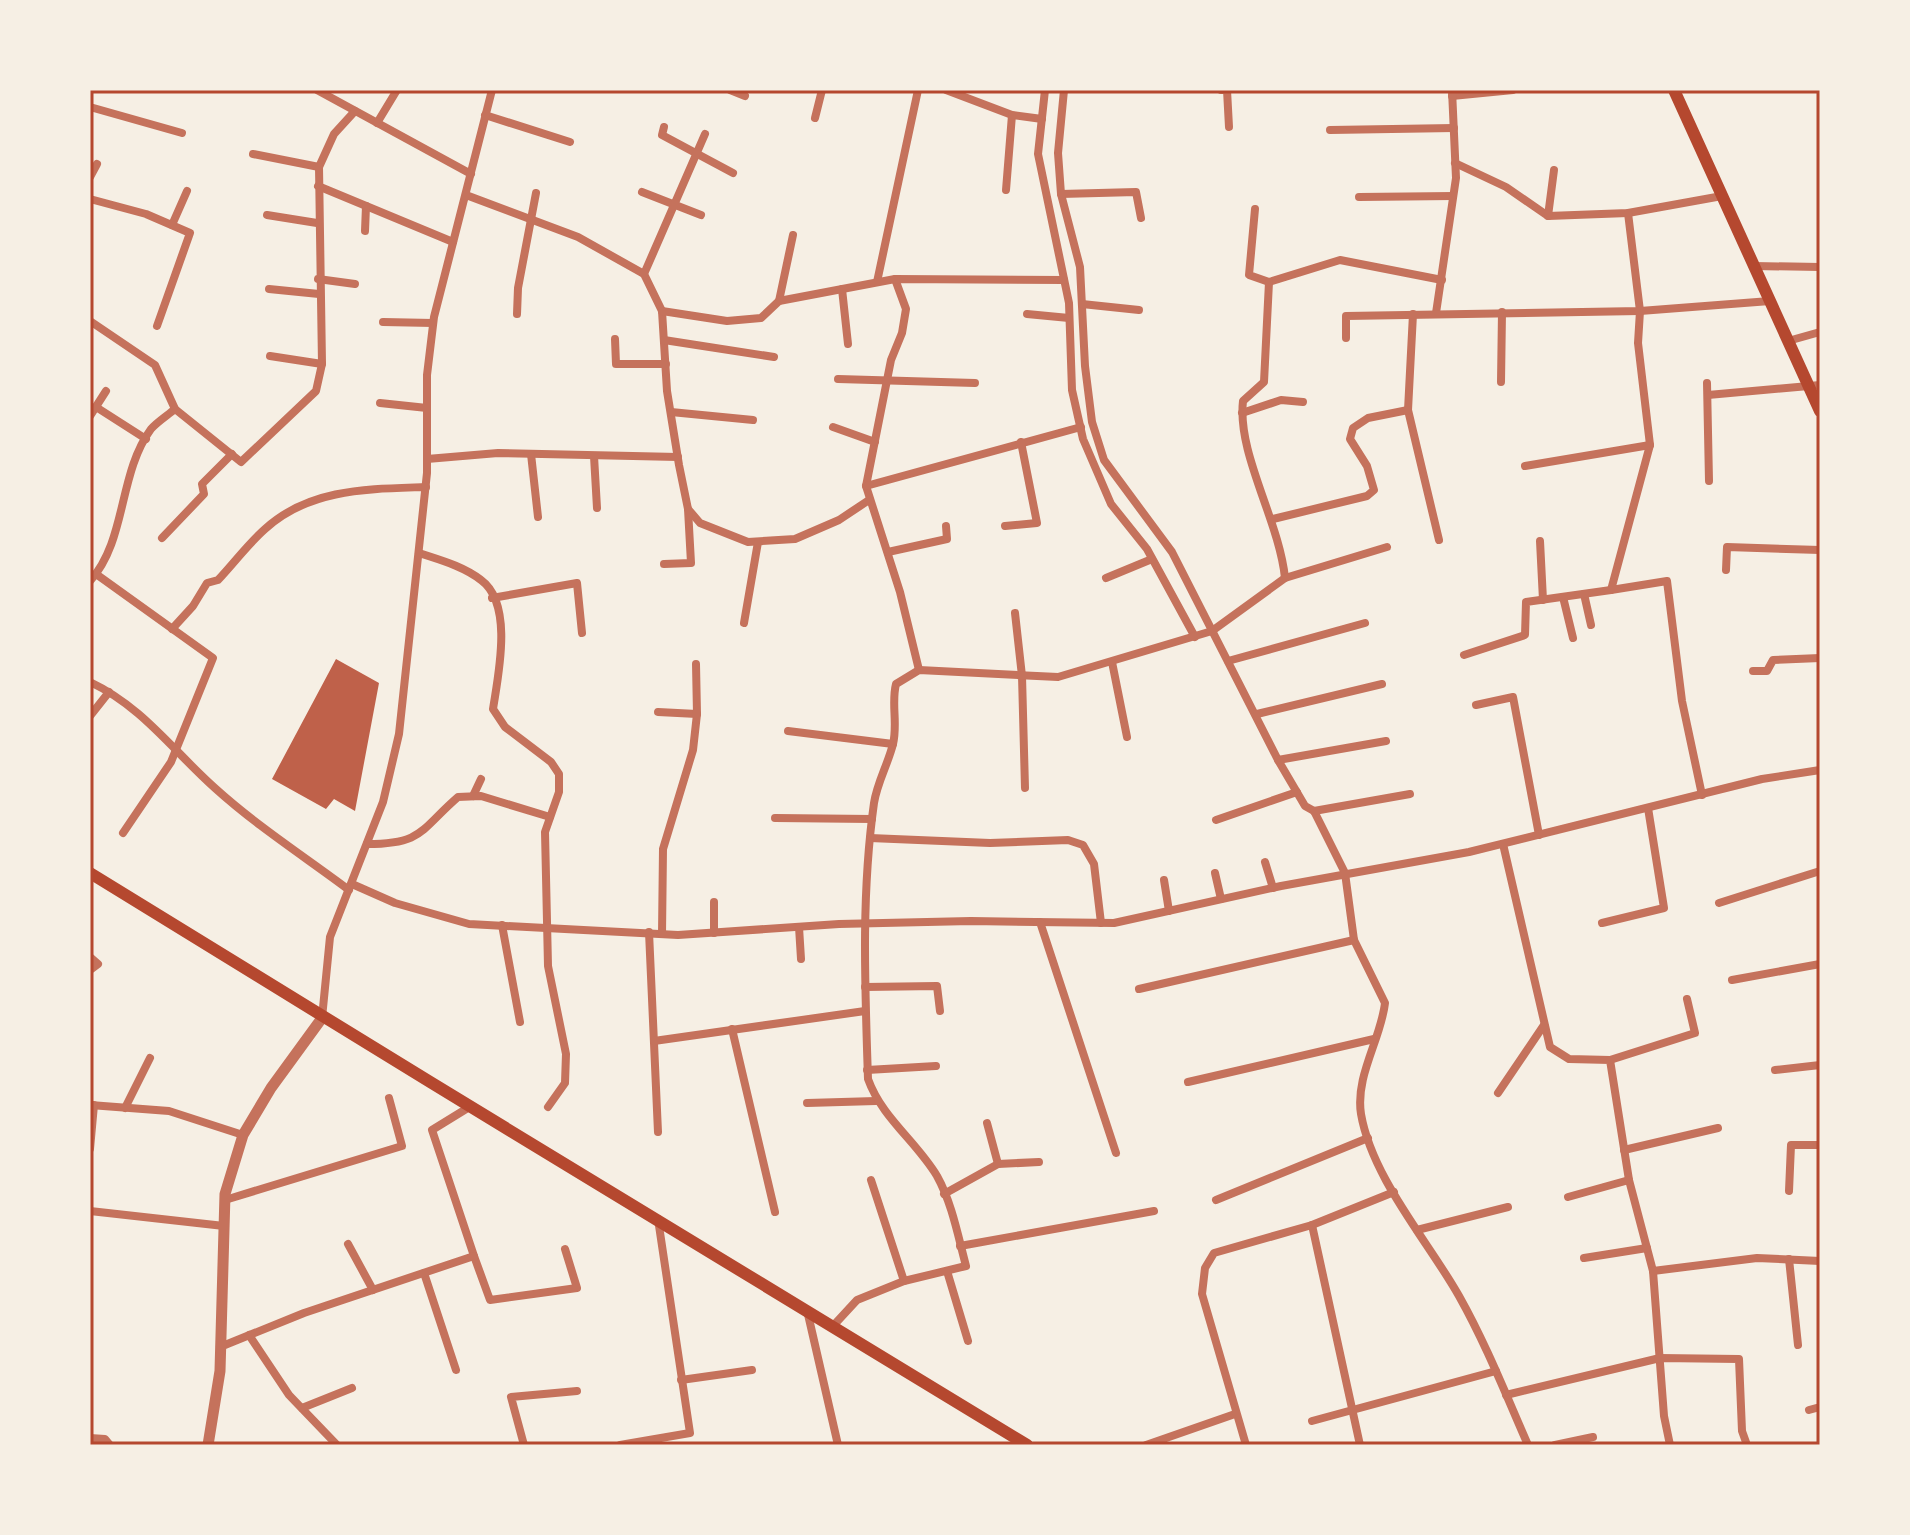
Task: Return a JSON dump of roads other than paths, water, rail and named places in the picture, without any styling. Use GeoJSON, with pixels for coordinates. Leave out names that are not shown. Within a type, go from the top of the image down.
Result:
{"type":"FeatureCollection","features":[{"type":"Feature","properties":{"kind":"main road"},"geometry":{"type":"LineString","coordinates":[[1674,90],[1788,341],[1815,386],[1820,411]]}},
{"type":"Feature","properties":{"kind":"main road"},"geometry":{"type":"LineString","coordinates":[[92,878],[1027,1445]]}},
{"type":"Feature","properties":{"kind":"street"},"geometry":{"type":"LineString","coordinates":[[317,90],[471,174]]}},
{"type":"Feature","properties":{"kind":"street"},"geometry":{"type":"LineString","coordinates":[[377,123],[397,90]]}},
{"type":"Feature","properties":{"kind":"street"},"geometry":{"type":"LineString","coordinates":[[208,1445],[220,1347],[225,1200],[243,1135],[271,1088],[322,1018],[330,937],[383,802],[399,734],[426,487],[433,323],[492,90]]}},
{"type":"Feature","properties":{"kind":"street"},"geometry":{"type":"LineString","coordinates":[[730,90],[745,96]]}},
{"type":"Feature","properties":{"kind":"street"},"geometry":{"type":"LineString","coordinates":[[815,118],[822,90]]}},
{"type":"Feature","properties":{"kind":"street"},"geometry":{"type":"LineString","coordinates":[[877,282],[918,90]]}},
{"type":"Feature","properties":{"kind":"street"},"geometry":{"type":"LineString","coordinates":[[946,90],[1012,115],[1042,119]]}},
{"type":"Feature","properties":{"kind":"street"},"geometry":{"type":"LineString","coordinates":[[1045,90],[1038,154],[1064,280],[1072,390],[1081,427],[1100,483],[1152,559],[1195,637]]}},
{"type":"Feature","properties":{"kind":"street"},"geometry":{"type":"LineString","coordinates":[[1064,90],[1058,153],[1061,194],[1080,267],[1090,408],[1104,460],[1172,552],[1278,760],[1297,792],[1314,811],[1345,873],[1354,940],[1385,1003],[1383,1020],[1374,1039],[1363,1083],[1361,1112],[1368,1138],[1394,1192],[1459,1296],[1528,1445]]}},
{"type":"Feature","properties":{"kind":"street"},"geometry":{"type":"LineString","coordinates":[[1221,90],[1227,90],[1229,127]]}},
{"type":"Feature","properties":{"kind":"street"},"geometry":{"type":"LineString","coordinates":[[1436,313],[1453,196],[1452,93],[1513,90]]}},
{"type":"Feature","properties":{"kind":"street"},"geometry":{"type":"LineString","coordinates":[[90,107],[182,133]]}},
{"type":"Feature","properties":{"kind":"street"},"geometry":{"type":"LineString","coordinates":[[90,321],[155,365],[175,409],[241,462],[316,391],[322,364],[317,223],[319,167],[334,134],[355,111]]}},
{"type":"Feature","properties":{"kind":"street"},"geometry":{"type":"LineString","coordinates":[[485,115],[570,142]]}},
{"type":"Feature","properties":{"kind":"street"},"geometry":{"type":"LineString","coordinates":[[1006,190],[1012,115]]}},
{"type":"Feature","properties":{"kind":"street"},"geometry":{"type":"LineString","coordinates":[[664,127],[662,135],[733,173]]}},
{"type":"Feature","properties":{"kind":"street"},"geometry":{"type":"LineString","coordinates":[[1330,130],[1454,128]]}},
{"type":"Feature","properties":{"kind":"street"},"geometry":{"type":"LineString","coordinates":[[644,274],[705,134]]}},
{"type":"Feature","properties":{"kind":"street"},"geometry":{"type":"LineString","coordinates":[[253,154],[319,167]]}},
{"type":"Feature","properties":{"kind":"street"},"geometry":{"type":"LineString","coordinates":[[1455,163],[1506,187],[1548,216],[1628,213],[1722,196]]}},
{"type":"Feature","properties":{"kind":"street"},"geometry":{"type":"LineString","coordinates":[[90,177],[97,164]]}},
{"type":"Feature","properties":{"kind":"street"},"geometry":{"type":"LineString","coordinates":[[1548,216],[1554,170]]}},
{"type":"Feature","properties":{"kind":"street"},"geometry":{"type":"LineString","coordinates":[[318,186],[453,242]]}},
{"type":"Feature","properties":{"kind":"street"},"geometry":{"type":"LineString","coordinates":[[172,225],[187,191]]}},
{"type":"Feature","properties":{"kind":"street"},"geometry":{"type":"LineString","coordinates":[[642,192],[701,215]]}},
{"type":"Feature","properties":{"kind":"street"},"geometry":{"type":"LineString","coordinates":[[1061,194],[1136,192],[1141,218]]}},
{"type":"Feature","properties":{"kind":"street"},"geometry":{"type":"LineString","coordinates":[[517,314],[518,288],[536,193]]}},
{"type":"Feature","properties":{"kind":"street"},"geometry":{"type":"LineString","coordinates":[[466,195],[578,237],[644,274],[662,311],[671,412],[688,509],[691,563],[664,564]]}},
{"type":"Feature","properties":{"kind":"street"},"geometry":{"type":"LineString","coordinates":[[1359,197],[1453,196]]}},
{"type":"Feature","properties":{"kind":"street"},"geometry":{"type":"LineString","coordinates":[[92,203],[146,214],[190,233],[157,326]]}},
{"type":"Feature","properties":{"kind":"street"},"geometry":{"type":"LineString","coordinates":[[365,231],[366,206]]}},
{"type":"Feature","properties":{"kind":"street"},"geometry":{"type":"LineString","coordinates":[[1255,209],[1249,275],[1269,282],[1315,265],[1340,260],[1442,280]]}},
{"type":"Feature","properties":{"kind":"street"},"geometry":{"type":"LineString","coordinates":[[1611,590],[1650,445],[1638,343],[1640,311],[1628,213]]}},
{"type":"Feature","properties":{"kind":"street"},"geometry":{"type":"LineString","coordinates":[[267,215],[317,223]]}},
{"type":"Feature","properties":{"kind":"street"},"geometry":{"type":"LineString","coordinates":[[779,301],[793,235]]}},
{"type":"Feature","properties":{"kind":"street"},"geometry":{"type":"LineString","coordinates":[[1754,266],[1820,267]]}},
{"type":"Feature","properties":{"kind":"street"},"geometry":{"type":"LineString","coordinates":[[318,279],[355,284]]}},
{"type":"Feature","properties":{"kind":"street"},"geometry":{"type":"LineString","coordinates":[[895,279],[906,309],[866,486],[888,552],[919,670]]}},
{"type":"Feature","properties":{"kind":"street"},"geometry":{"type":"LineString","coordinates":[[662,311],[727,321],[761,318],[779,301],[895,279],[1064,280]]}},
{"type":"Feature","properties":{"kind":"street"},"geometry":{"type":"LineString","coordinates":[[1269,282],[1264,382],[1243,401],[1241,421],[1273,519],[1285,578]]}},
{"type":"Feature","properties":{"kind":"street"},"geometry":{"type":"LineString","coordinates":[[269,289],[319,294]]}},
{"type":"Feature","properties":{"kind":"street"},"geometry":{"type":"LineString","coordinates":[[842,289],[848,344]]}},
{"type":"Feature","properties":{"kind":"street"},"geometry":{"type":"LineString","coordinates":[[1346,338],[1346,316],[1640,311],[1770,301]]}},
{"type":"Feature","properties":{"kind":"street"},"geometry":{"type":"LineString","coordinates":[[1082,304],[1139,310]]}},
{"type":"Feature","properties":{"kind":"street"},"geometry":{"type":"LineString","coordinates":[[1501,382],[1502,312]]}},
{"type":"Feature","properties":{"kind":"street"},"geometry":{"type":"LineString","coordinates":[[1027,314],[1069,318]]}},
{"type":"Feature","properties":{"kind":"street"},"geometry":{"type":"LineString","coordinates":[[1413,314],[1408,410],[1439,540]]}},
{"type":"Feature","properties":{"kind":"street"},"geometry":{"type":"LineString","coordinates":[[383,322],[433,323]]}},
{"type":"Feature","properties":{"kind":"street"},"geometry":{"type":"LineString","coordinates":[[1788,341],[1820,332]]}},
{"type":"Feature","properties":{"kind":"street"},"geometry":{"type":"LineString","coordinates":[[615,339],[616,364],[666,364]]}},
{"type":"Feature","properties":{"kind":"street"},"geometry":{"type":"LineString","coordinates":[[664,340],[774,357]]}},
{"type":"Feature","properties":{"kind":"street"},"geometry":{"type":"LineString","coordinates":[[270,356],[322,364]]}},
{"type":"Feature","properties":{"kind":"street"},"geometry":{"type":"LineString","coordinates":[[838,379],[975,383]]}},
{"type":"Feature","properties":{"kind":"street"},"geometry":{"type":"LineString","coordinates":[[1707,383],[1709,481]]}},
{"type":"Feature","properties":{"kind":"street"},"geometry":{"type":"LineString","coordinates":[[1708,395],[1815,386]]}},
{"type":"Feature","properties":{"kind":"street"},"geometry":{"type":"LineString","coordinates":[[90,416],[106,391]]}},
{"type":"Feature","properties":{"kind":"street"},"geometry":{"type":"LineString","coordinates":[[1242,413],[1281,400],[1303,402]]}},
{"type":"Feature","properties":{"kind":"street"},"geometry":{"type":"LineString","coordinates":[[380,403],[427,408]]}},
{"type":"Feature","properties":{"kind":"street"},"geometry":{"type":"LineString","coordinates":[[96,407],[146,439]]}},
{"type":"Feature","properties":{"kind":"street"},"geometry":{"type":"LineString","coordinates":[[123,833],[176,752],[213,658],[93,577],[108,551],[127,484],[146,439],[151,429],[175,409]]}},
{"type":"Feature","properties":{"kind":"street"},"geometry":{"type":"LineString","coordinates":[[1273,519],[1367,496],[1374,490],[1367,466],[1350,439],[1353,428],[1368,418],[1408,410]]}},
{"type":"Feature","properties":{"kind":"street"},"geometry":{"type":"LineString","coordinates":[[671,412],[753,420]]}},
{"type":"Feature","properties":{"kind":"street"},"geometry":{"type":"LineString","coordinates":[[833,427],[875,442]]}},
{"type":"Feature","properties":{"kind":"street"},"geometry":{"type":"LineString","coordinates":[[866,486],[1081,427]]}},
{"type":"Feature","properties":{"kind":"street"},"geometry":{"type":"LineString","coordinates":[[1005,526],[1037,523],[1021,442]]}},
{"type":"Feature","properties":{"kind":"street"},"geometry":{"type":"LineString","coordinates":[[1525,466],[1650,445]]}},
{"type":"Feature","properties":{"kind":"street"},"geometry":{"type":"LineString","coordinates":[[162,538],[204,494],[202,484],[232,454]]}},
{"type":"Feature","properties":{"kind":"street"},"geometry":{"type":"LineString","coordinates":[[427,459],[531,454],[678,457]]}},
{"type":"Feature","properties":{"kind":"street"},"geometry":{"type":"LineString","coordinates":[[531,454],[538,517]]}},
{"type":"Feature","properties":{"kind":"street"},"geometry":{"type":"LineString","coordinates":[[594,456],[597,508]]}},
{"type":"Feature","properties":{"kind":"street"},"geometry":{"type":"LineString","coordinates":[[172,629],[193,606],[207,583],[218,580],[267,527],[316,498],[360,490],[426,487]]}},
{"type":"Feature","properties":{"kind":"street"},"geometry":{"type":"LineString","coordinates":[[688,509],[700,523],[748,542],[758,542],[795,539],[839,520],[869,500]]}},
{"type":"Feature","properties":{"kind":"street"},"geometry":{"type":"LineString","coordinates":[[888,552],[947,539],[946,526]]}},
{"type":"Feature","properties":{"kind":"street"},"geometry":{"type":"LineString","coordinates":[[1540,541],[1543,600]]}},
{"type":"Feature","properties":{"kind":"street"},"geometry":{"type":"LineString","coordinates":[[744,623],[758,542]]}},
{"type":"Feature","properties":{"kind":"street"},"geometry":{"type":"LineString","coordinates":[[833,1326],[857,1300],[904,1281],[966,1266],[944,1194],[916,1148],[876,1101],[867,1070],[864,924],[870,838],[874,800],[893,744],[896,684],[919,670],[1058,677],[1112,662],[1212,631],[1285,578],[1387,547]]}},
{"type":"Feature","properties":{"kind":"street"},"geometry":{"type":"LineString","coordinates":[[1726,570],[1727,547],[1820,550]]}},
{"type":"Feature","properties":{"kind":"street"},"geometry":{"type":"LineString","coordinates":[[419,553],[459,567],[484,581],[492,598],[504,646],[493,709],[505,727],[551,762],[559,774],[559,792],[545,832],[548,966],[566,1054],[565,1083],[548,1107]]}},
{"type":"Feature","properties":{"kind":"street"},"geometry":{"type":"LineString","coordinates":[[1106,578],[1152,559]]}},
{"type":"Feature","properties":{"kind":"street"},"geometry":{"type":"LineString","coordinates":[[1464,655],[1525,635],[1526,602],[1667,581],[1682,701],[1702,795]]}},
{"type":"Feature","properties":{"kind":"street"},"geometry":{"type":"LineString","coordinates":[[492,598],[577,583],[582,633]]}},
{"type":"Feature","properties":{"kind":"street"},"geometry":{"type":"LineString","coordinates":[[1584,594],[1591,625]]}},
{"type":"Feature","properties":{"kind":"street"},"geometry":{"type":"LineString","coordinates":[[1563,597],[1573,638]]}},
{"type":"Feature","properties":{"kind":"street"},"geometry":{"type":"LineString","coordinates":[[1015,613],[1022,676],[1025,788]]}},
{"type":"Feature","properties":{"kind":"street"},"geometry":{"type":"LineString","coordinates":[[1228,661],[1365,623]]}},
{"type":"Feature","properties":{"kind":"street"},"geometry":{"type":"LineString","coordinates":[[1753,671],[1767,671],[1773,660],[1820,658]]}},
{"type":"Feature","properties":{"kind":"street"},"geometry":{"type":"LineString","coordinates":[[1112,662],[1127,737]]}},
{"type":"Feature","properties":{"kind":"street"},"geometry":{"type":"LineString","coordinates":[[662,934],[663,849],[693,750],[697,714],[696,664]]}},
{"type":"Feature","properties":{"kind":"street"},"geometry":{"type":"LineString","coordinates":[[90,682],[140,711],[176,752],[219,792],[350,887],[469,924],[662,934],[864,924],[1101,923],[1503,844],[1762,779],[1820,770]]}},
{"type":"Feature","properties":{"kind":"street"},"geometry":{"type":"LineString","coordinates":[[1257,714],[1382,684]]}},
{"type":"Feature","properties":{"kind":"street"},"geometry":{"type":"LineString","coordinates":[[90,716],[109,692]]}},
{"type":"Feature","properties":{"kind":"street"},"geometry":{"type":"LineString","coordinates":[[1476,705],[1513,697],[1539,835]]}},
{"type":"Feature","properties":{"kind":"street"},"geometry":{"type":"LineString","coordinates":[[658,712],[697,714]]}},
{"type":"Feature","properties":{"kind":"street"},"geometry":{"type":"LineString","coordinates":[[788,731],[893,744]]}},
{"type":"Feature","properties":{"kind":"street"},"geometry":{"type":"LineString","coordinates":[[1278,760],[1386,741]]}},
{"type":"Feature","properties":{"kind":"street"},"geometry":{"type":"LineString","coordinates":[[473,796],[481,779]]}},
{"type":"Feature","properties":{"kind":"street"},"geometry":{"type":"LineString","coordinates":[[1216,820],[1297,792]]}},
{"type":"Feature","properties":{"kind":"street"},"geometry":{"type":"LineString","coordinates":[[1314,811],[1410,794]]}},
{"type":"Feature","properties":{"kind":"street"},"geometry":{"type":"LineString","coordinates":[[367,844],[396,844],[416,837],[458,797],[473,796],[550,817]]}},
{"type":"Feature","properties":{"kind":"street"},"geometry":{"type":"LineString","coordinates":[[1602,923],[1664,908],[1648,808]]}},
{"type":"Feature","properties":{"kind":"street"},"geometry":{"type":"LineString","coordinates":[[775,818],[872,819]]}},
{"type":"Feature","properties":{"kind":"street"},"geometry":{"type":"LineString","coordinates":[[870,838],[990,843],[1068,840],[1083,845],[1094,864],[1101,923]]}},
{"type":"Feature","properties":{"kind":"street"},"geometry":{"type":"LineString","coordinates":[[1503,844],[1550,1047],[1569,1059],[1610,1060],[1695,1033],[1687,999]]}},
{"type":"Feature","properties":{"kind":"street"},"geometry":{"type":"LineString","coordinates":[[1265,862],[1273,888]]}},
{"type":"Feature","properties":{"kind":"street"},"geometry":{"type":"LineString","coordinates":[[1719,903],[1820,871]]}},
{"type":"Feature","properties":{"kind":"street"},"geometry":{"type":"LineString","coordinates":[[1215,873],[1221,899]]}},
{"type":"Feature","properties":{"kind":"street"},"geometry":{"type":"LineString","coordinates":[[1164,880],[1169,911]]}},
{"type":"Feature","properties":{"kind":"street"},"geometry":{"type":"LineString","coordinates":[[714,902],[714,933]]}},
{"type":"Feature","properties":{"kind":"street"},"geometry":{"type":"LineString","coordinates":[[1040,922],[1116,1153]]}},
{"type":"Feature","properties":{"kind":"street"},"geometry":{"type":"LineString","coordinates":[[502,925],[520,1022]]}},
{"type":"Feature","properties":{"kind":"street"},"geometry":{"type":"LineString","coordinates":[[799,927],[801,959]]}},
{"type":"Feature","properties":{"kind":"street"},"geometry":{"type":"LineString","coordinates":[[649,932],[658,1132]]}},
{"type":"Feature","properties":{"kind":"street"},"geometry":{"type":"LineString","coordinates":[[1139,989],[1354,940]]}},
{"type":"Feature","properties":{"kind":"street"},"geometry":{"type":"LineString","coordinates":[[90,957],[98,964],[90,970]]}},
{"type":"Feature","properties":{"kind":"street"},"geometry":{"type":"LineString","coordinates":[[1732,980],[1820,964]]}},
{"type":"Feature","properties":{"kind":"street"},"geometry":{"type":"LineString","coordinates":[[865,987],[937,986],[940,1011]]}},
{"type":"Feature","properties":{"kind":"street"},"geometry":{"type":"LineString","coordinates":[[654,1041],[865,1011]]}},
{"type":"Feature","properties":{"kind":"street"},"geometry":{"type":"LineString","coordinates":[[1498,1093],[1544,1025]]}},
{"type":"Feature","properties":{"kind":"street"},"geometry":{"type":"LineString","coordinates":[[732,1029],[775,1212]]}},
{"type":"Feature","properties":{"kind":"street"},"geometry":{"type":"LineString","coordinates":[[1188,1082],[1374,1039]]}},
{"type":"Feature","properties":{"kind":"street"},"geometry":{"type":"LineString","coordinates":[[125,1108],[150,1058]]}},
{"type":"Feature","properties":{"kind":"street"},"geometry":{"type":"LineString","coordinates":[[1610,1060],[1629,1180],[1653,1271],[1664,1416],[1670,1445]]}},
{"type":"Feature","properties":{"kind":"street"},"geometry":{"type":"LineString","coordinates":[[1775,1070],[1820,1065]]}},
{"type":"Feature","properties":{"kind":"street"},"geometry":{"type":"LineString","coordinates":[[867,1070],[936,1066]]}},
{"type":"Feature","properties":{"kind":"street"},"geometry":{"type":"LineString","coordinates":[[225,1200],[402,1146],[389,1098]]}},
{"type":"Feature","properties":{"kind":"street"},"geometry":{"type":"LineString","coordinates":[[807,1103],[876,1101]]}},
{"type":"Feature","properties":{"kind":"street"},"geometry":{"type":"LineString","coordinates":[[90,1149],[92,1105],[169,1111],[243,1135]]}},
{"type":"Feature","properties":{"kind":"street"},"geometry":{"type":"LineString","coordinates":[[472,1106],[432,1130],[490,1300],[577,1288],[565,1249]]}},
{"type":"Feature","properties":{"kind":"street"},"geometry":{"type":"LineString","coordinates":[[987,1123],[998,1164]]}},
{"type":"Feature","properties":{"kind":"street"},"geometry":{"type":"LineString","coordinates":[[1624,1150],[1718,1128]]}},
{"type":"Feature","properties":{"kind":"street"},"geometry":{"type":"LineString","coordinates":[[1216,1200],[1368,1138]]}},
{"type":"Feature","properties":{"kind":"street"},"geometry":{"type":"LineString","coordinates":[[1789,1191],[1791,1145],[1820,1145]]}},
{"type":"Feature","properties":{"kind":"street"},"geometry":{"type":"LineString","coordinates":[[944,1194],[998,1164],[1039,1162]]}},
{"type":"Feature","properties":{"kind":"street"},"geometry":{"type":"LineString","coordinates":[[871,1180],[904,1281]]}},
{"type":"Feature","properties":{"kind":"street"},"geometry":{"type":"LineString","coordinates":[[1568,1197],[1629,1180]]}},
{"type":"Feature","properties":{"kind":"street"},"geometry":{"type":"LineString","coordinates":[[1246,1445],[1202,1294],[1205,1268],[1214,1253],[1312,1225],[1394,1192]]}},
{"type":"Feature","properties":{"kind":"street"},"geometry":{"type":"LineString","coordinates":[[1417,1230],[1508,1207]]}},
{"type":"Feature","properties":{"kind":"street"},"geometry":{"type":"LineString","coordinates":[[90,1211],[224,1226]]}},
{"type":"Feature","properties":{"kind":"street"},"geometry":{"type":"LineString","coordinates":[[960,1246],[1154,1211]]}},
{"type":"Feature","properties":{"kind":"street"},"geometry":{"type":"LineString","coordinates":[[620,1445],[690,1433],[658,1219]]}},
{"type":"Feature","properties":{"kind":"street"},"geometry":{"type":"LineString","coordinates":[[1312,1225],[1360,1445]]}},
{"type":"Feature","properties":{"kind":"street"},"geometry":{"type":"LineString","coordinates":[[348,1244],[373,1290]]}},
{"type":"Feature","properties":{"kind":"street"},"geometry":{"type":"LineString","coordinates":[[1584,1258],[1647,1248]]}},
{"type":"Feature","properties":{"kind":"street"},"geometry":{"type":"LineString","coordinates":[[220,1347],[474,1256]]}},
{"type":"Feature","properties":{"kind":"street"},"geometry":{"type":"LineString","coordinates":[[1653,1271],[1757,1258],[1820,1261]]}},
{"type":"Feature","properties":{"kind":"street"},"geometry":{"type":"LineString","coordinates":[[1789,1259],[1798,1345]]}},
{"type":"Feature","properties":{"kind":"street"},"geometry":{"type":"LineString","coordinates":[[947,1271],[968,1341]]}},
{"type":"Feature","properties":{"kind":"street"},"geometry":{"type":"LineString","coordinates":[[424,1273],[456,1370]]}},
{"type":"Feature","properties":{"kind":"street"},"geometry":{"type":"LineString","coordinates":[[807,1310],[838,1445]]}},
{"type":"Feature","properties":{"kind":"street"},"geometry":{"type":"LineString","coordinates":[[249,1335],[302,1408],[337,1445]]}},
{"type":"Feature","properties":{"kind":"street"},"geometry":{"type":"LineString","coordinates":[[1506,1395],[1660,1358],[1739,1359],[1742,1431],[1747,1445]]}},
{"type":"Feature","properties":{"kind":"street"},"geometry":{"type":"LineString","coordinates":[[681,1380],[752,1370]]}},
{"type":"Feature","properties":{"kind":"street"},"geometry":{"type":"LineString","coordinates":[[1312,1421],[1496,1371]]}},
{"type":"Feature","properties":{"kind":"street"},"geometry":{"type":"LineString","coordinates":[[302,1408],[352,1388]]}},
{"type":"Feature","properties":{"kind":"street"},"geometry":{"type":"LineString","coordinates":[[524,1445],[511,1397],[577,1391]]}},
{"type":"Feature","properties":{"kind":"street"},"geometry":{"type":"LineString","coordinates":[[1809,1410],[1820,1407]]}},
{"type":"Feature","properties":{"kind":"street"},"geometry":{"type":"LineString","coordinates":[[1146,1445],[1235,1414]]}},
{"type":"Feature","properties":{"kind":"street"},"geometry":{"type":"LineString","coordinates":[[1555,1445],[1593,1437]]}},
{"type":"Feature","properties":{"kind":"street"},"geometry":{"type":"LineString","coordinates":[[90,1438],[105,1439],[110,1445]]}}]}
